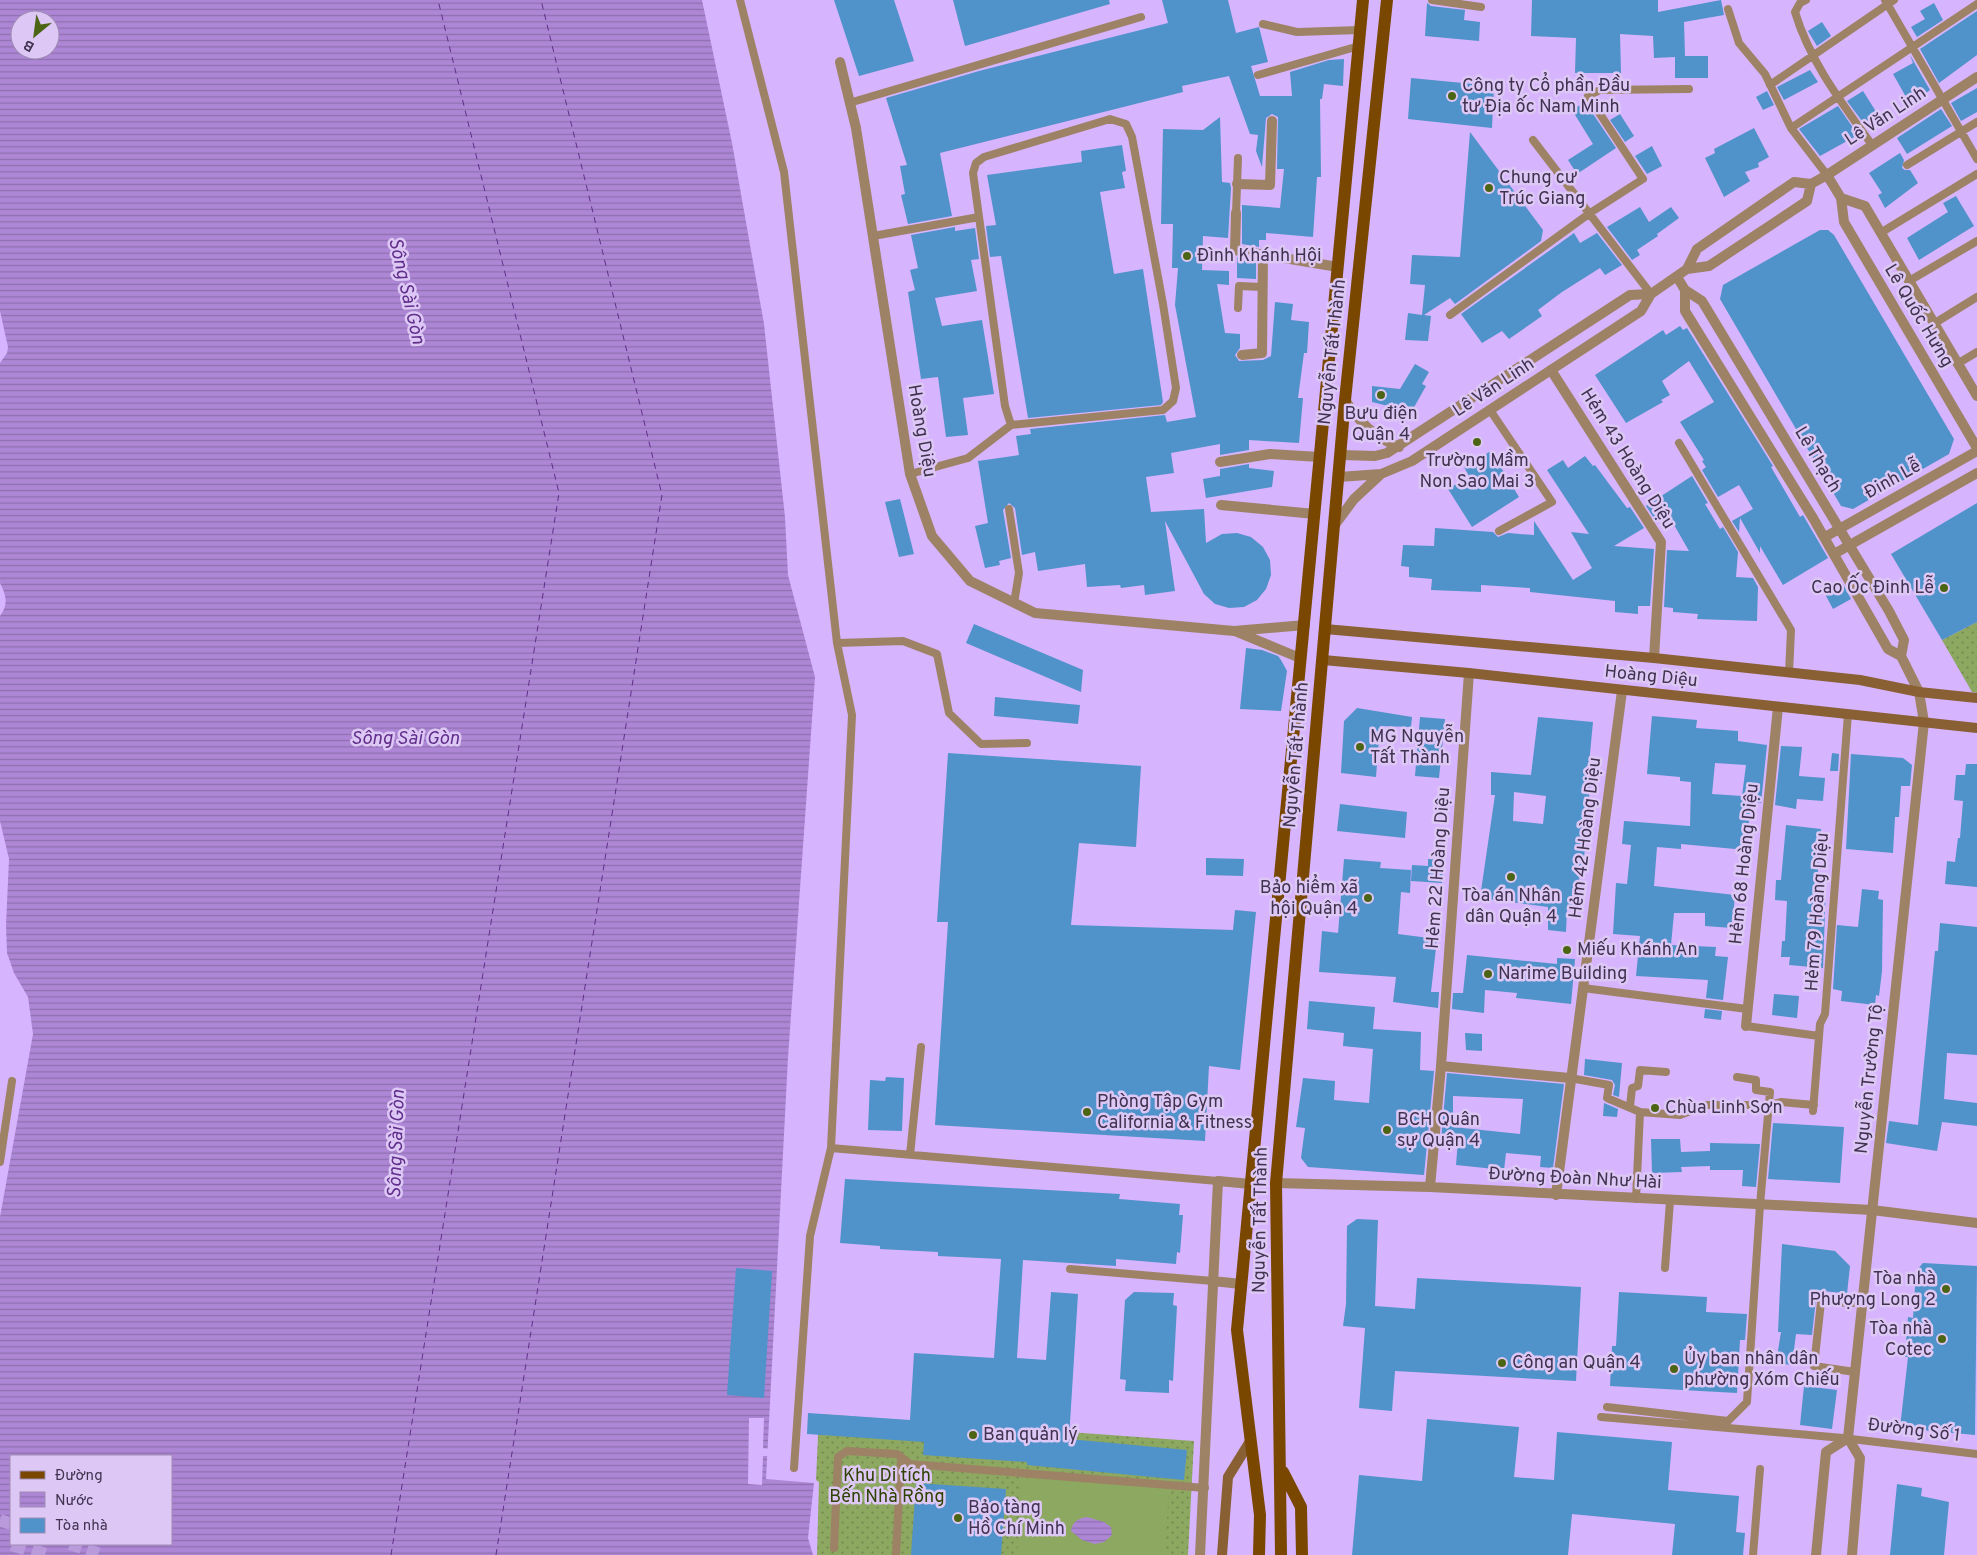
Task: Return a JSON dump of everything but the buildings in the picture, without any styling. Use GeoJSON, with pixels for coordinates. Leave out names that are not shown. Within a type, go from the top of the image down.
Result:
{"type":"FeatureCollection","features":[{"type":"Feature","properties":{"kind":"main road","name":"Nguyễn Tất Thành"},"geometry":{"type":"LineString","coordinates":[[1260,1555],[1260,1515],[1249,1443],[1237,1330],[1363,0]]}},
{"type":"Feature","properties":{"kind":"main road","name":"Nguyễn Tất Thành"},"geometry":{"type":"LineString","coordinates":[[1281,1555],[1282,1515],[1276,1183],[1334,526],[1387,0]]}},
{"type":"Feature","properties":{"kind":"main road"},"geometry":{"type":"LineString","coordinates":[[1305,625],[1325,629]]}},
{"type":"Feature","properties":{"kind":"main road","name":"Hoàng Diệu"},"geometry":{"type":"LineString","coordinates":[[1325,629],[1654,658],[1860,680],[1918,692],[1977,698]]}},
{"type":"Feature","properties":{"kind":"main road"},"geometry":{"type":"LineString","coordinates":[[1300,658],[1322,660]]}},
{"type":"Feature","properties":{"kind":"main road","name":"Hoàng Diệu"},"geometry":{"type":"LineString","coordinates":[[1322,660],[1469,673],[1977,728]]}},
{"type":"Feature","properties":{"kind":"main road"},"geometry":{"type":"LineString","coordinates":[[1222,1555],[1228,1477],[1249,1443]]}},
{"type":"Feature","properties":{"kind":"main road"},"geometry":{"type":"LineString","coordinates":[[1281,1468],[1301,1507],[1302,1555]]}},
{"type":"Feature","properties":{"kind":"street","name":"Hoàng Diệu"},"geometry":{"type":"LineString","coordinates":[[840,62],[856,128],[910,474],[932,536],[970,581],[1035,613],[1234,631],[1305,625]]}},
{"type":"Feature","properties":{"kind":"street","name":"Lê Văn Linh"},"geometry":{"type":"LineString","coordinates":[[1339,477],[1380,474],[1412,461],[1641,311],[1651,294],[1687,269],[1697,249],[1794,182],[1811,184],[1827,175],[1977,77]]}},
{"type":"Feature","properties":{"kind":"street"},"geometry":{"type":"LineString","coordinates":[[1238,184],[1270,185],[1272,121]]}},
{"type":"Feature","properties":{"kind":"street","name":"Lê Quốc Hưng"},"geometry":{"type":"LineString","coordinates":[[1827,175],[1841,198],[1844,222],[1977,449]]}},
{"type":"Feature","properties":{"kind":"street","name":"Lê Văn Linh"},"geometry":{"type":"LineString","coordinates":[[1687,269],[1709,266],[1807,201],[1811,184]]}},
{"type":"Feature","properties":{"kind":"street","name":"Lê Quốc Hưng"},"geometry":{"type":"LineString","coordinates":[[1841,198],[1865,206],[1977,396]]}},
{"type":"Feature","properties":{"kind":"street"},"geometry":{"type":"LineString","coordinates":[[1236,213],[1235,250],[1338,267]]}},
{"type":"Feature","properties":{"kind":"street"},"geometry":{"type":"LineString","coordinates":[[1242,355],[1262,353],[1263,254]]}},
{"type":"Feature","properties":{"kind":"street","name":"Lê Thạch"},"geometry":{"type":"LineString","coordinates":[[1677,277],[1685,290],[1702,301],[1850,546],[1904,640],[1901,656],[1918,692]]}},
{"type":"Feature","properties":{"kind":"street","name":"Lê Thạch"},"geometry":{"type":"LineString","coordinates":[[1685,290],[1685,311],[1824,537],[1888,649],[1901,656]]}},
{"type":"Feature","properties":{"kind":"street","name":"Lê Văn Linh"},"geometry":{"type":"LineString","coordinates":[[1341,455],[1375,456],[1399,447],[1630,295],[1651,294]]}},
{"type":"Feature","properties":{"kind":"street","name":"Hẻm 43 Hoàng Diệu"},"geometry":{"type":"LineString","coordinates":[[1551,370],[1661,542],[1654,658]]}},
{"type":"Feature","properties":{"kind":"street"},"geometry":{"type":"LineString","coordinates":[[1346,400],[1359,422],[1369,432],[1399,447]]}},
{"type":"Feature","properties":{"kind":"street","name":"Ðinh Lễ"},"geometry":{"type":"LineString","coordinates":[[1824,537],[1977,449]]}},
{"type":"Feature","properties":{"kind":"street"},"geometry":{"type":"LineString","coordinates":[[1220,462],[1270,454],[1320,457]]}},
{"type":"Feature","properties":{"kind":"street","name":"Ðinh Lễ"},"geometry":{"type":"LineString","coordinates":[[1834,554],[1977,472]]}},
{"type":"Feature","properties":{"kind":"street"},"geometry":{"type":"LineString","coordinates":[[1334,526],[1354,499],[1380,474]]}},
{"type":"Feature","properties":{"kind":"street"},"geometry":{"type":"LineString","coordinates":[[1221,505],[1315,514]]}},
{"type":"Feature","properties":{"kind":"street","name":"Hoàng Diệu"},"geometry":{"type":"LineString","coordinates":[[1234,631],[1300,658]]}},
{"type":"Feature","properties":{"kind":"street","name":"Hẻm 22 Hoàng Diệu"},"geometry":{"type":"LineString","coordinates":[[1430,1188],[1441,1066],[1469,673]]}},
{"type":"Feature","properties":{"kind":"street","name":"Hẻm 42 Hoàng Diệu"},"geometry":{"type":"LineString","coordinates":[[1556,1195],[1622,691]]}},
{"type":"Feature","properties":{"kind":"street","name":"Nguyễn Trường Tộ"},"geometry":{"type":"LineString","coordinates":[[1848,1438],[1924,722],[1918,692]]}},
{"type":"Feature","properties":{"kind":"street","name":"Hẻm 68 Hoàng Diệu"},"geometry":{"type":"LineString","coordinates":[[1746,1026],[1778,707]]}},
{"type":"Feature","properties":{"kind":"street"},"geometry":{"type":"LineString","coordinates":[[1441,1066],[1570,1078]]}},
{"type":"Feature","properties":{"kind":"street"},"geometry":{"type":"LineString","coordinates":[[1200,1555],[1205,1488],[1218,1181],[1251,1184]]}},
{"type":"Feature","properties":{"kind":"street","name":"Đường Đoàn Như Hài"},"geometry":{"type":"LineString","coordinates":[[1276,1183],[1430,1188],[1872,1210],[1977,1223]]}},
{"type":"Feature","properties":{"kind":"street"},"geometry":{"type":"LineString","coordinates":[[1213,1281],[1241,1284]]}},
{"type":"Feature","properties":{"kind":"street"},"geometry":{"type":"LineString","coordinates":[[1816,1555],[1826,1452],[1848,1438],[1860,1458],[1852,1555]]}},
{"type":"Feature","properties":{"kind":"lane"},"geometry":{"type":"LineString","coordinates":[[740,0],[784,172],[837,643],[852,715],[831,1148],[810,1236],[794,1468]]}},
{"type":"Feature","properties":{"kind":"lane"},"geometry":{"type":"LineString","coordinates":[[1432,0],[1481,7]]}},
{"type":"Feature","properties":{"kind":"lane"},"geometry":{"type":"LineString","coordinates":[[1806,0],[1800,3],[1795,12],[1803,37],[1839,98],[1872,145]]}},
{"type":"Feature","properties":{"kind":"lane"},"geometry":{"type":"LineString","coordinates":[[1770,85],[1889,1],[1977,159]]}},
{"type":"Feature","properties":{"kind":"lane"},"geometry":{"type":"LineString","coordinates":[[1791,128],[1839,98],[1977,4]]}},
{"type":"Feature","properties":{"kind":"lane"},"geometry":{"type":"LineString","coordinates":[[1728,9],[1739,43],[1765,74],[1791,128],[1827,175]]}},
{"type":"Feature","properties":{"kind":"lane"},"geometry":{"type":"LineString","coordinates":[[849,103],[1141,17]]}},
{"type":"Feature","properties":{"kind":"lane"},"geometry":{"type":"LineString","coordinates":[[1263,24],[1297,32],[1360,30]]}},
{"type":"Feature","properties":{"kind":"lane"},"geometry":{"type":"LineString","coordinates":[[1258,75],[1359,46]]}},
{"type":"Feature","properties":{"kind":"lane"},"geometry":{"type":"LineString","coordinates":[[1450,315],[1590,213],[1643,179],[1588,96],[1600,90],[1689,89]]}},
{"type":"Feature","properties":{"kind":"lane"},"geometry":{"type":"LineString","coordinates":[[910,474],[968,458],[1011,425],[1163,410],[1173,401],[1176,388],[1163,304],[1132,137],[1126,124],[1110,119],[984,157],[976,163],[973,173],[1005,406],[1011,425]]}},
{"type":"Feature","properties":{"kind":"lane"},"geometry":{"type":"LineString","coordinates":[[1907,165],[1977,122]]}},
{"type":"Feature","properties":{"kind":"lane"},"geometry":{"type":"LineString","coordinates":[[1532,140],[1651,294]]}},
{"type":"Feature","properties":{"kind":"lane"},"geometry":{"type":"LineString","coordinates":[[1236,213],[1238,158]]}},
{"type":"Feature","properties":{"kind":"lane"},"geometry":{"type":"LineString","coordinates":[[1882,232],[1977,174]]}},
{"type":"Feature","properties":{"kind":"lane"},"geometry":{"type":"LineString","coordinates":[[874,236],[979,217]]}},
{"type":"Feature","properties":{"kind":"lane"},"geometry":{"type":"LineString","coordinates":[[1909,281],[1977,241]]}},
{"type":"Feature","properties":{"kind":"lane"},"geometry":{"type":"LineString","coordinates":[[1238,308],[1238,286],[1262,287]]}},
{"type":"Feature","properties":{"kind":"lane"},"geometry":{"type":"LineString","coordinates":[[1935,323],[1977,297]]}},
{"type":"Feature","properties":{"kind":"lane"},"geometry":{"type":"LineString","coordinates":[[1957,364],[1977,352]]}},
{"type":"Feature","properties":{"kind":"lane"},"geometry":{"type":"LineString","coordinates":[[1490,410],[1552,502],[1499,531]]}},
{"type":"Feature","properties":{"kind":"lane"},"geometry":{"type":"LineString","coordinates":[[1679,443],[1790,630],[1789,673]]}},
{"type":"Feature","properties":{"kind":"lane"},"geometry":{"type":"LineString","coordinates":[[1009,509],[1019,573],[1014,603]]}},
{"type":"Feature","properties":{"kind":"lane"},"geometry":{"type":"LineString","coordinates":[[837,643],[903,640],[937,654],[949,713],[981,744],[1027,743]]}},
{"type":"Feature","properties":{"kind":"lane","name":"Hẻm 79 Hoàng Diệu"},"geometry":{"type":"LineString","coordinates":[[1769,1108],[1781,1102],[1814,1108],[1820,1024],[1825,1014],[1848,714]]}},
{"type":"Feature","properties":{"kind":"lane"},"geometry":{"type":"LineString","coordinates":[[1583,988],[1747,1009]]}},
{"type":"Feature","properties":{"kind":"lane"},"geometry":{"type":"LineString","coordinates":[[1746,1026],[1819,1036]]}},
{"type":"Feature","properties":{"kind":"lane"},"geometry":{"type":"LineString","coordinates":[[910,1155],[921,1048]]}},
{"type":"Feature","properties":{"kind":"lane"},"geometry":{"type":"LineString","coordinates":[[1630,1106],[1632,1088],[1638,1086],[1640,1070],[1666,1072]]}},
{"type":"Feature","properties":{"kind":"lane"},"geometry":{"type":"LineString","coordinates":[[1606,1407],[1728,1421],[1747,1402],[1760,1205],[1770,1092],[1756,1090],[1756,1080],[1737,1077]]}},
{"type":"Feature","properties":{"kind":"lane"},"geometry":{"type":"LineString","coordinates":[[1570,1078],[1609,1085],[1607,1098],[1630,1106],[1640,1112],[1680,1115],[1707,1105],[1731,1104],[1769,1108]]}},
{"type":"Feature","properties":{"kind":"lane"},"geometry":{"type":"LineString","coordinates":[[0,1162],[12,1081]]}},
{"type":"Feature","properties":{"kind":"lane"},"geometry":{"type":"LineString","coordinates":[[1636,1199],[1640,1112]]}},
{"type":"Feature","properties":{"kind":"lane"},"geometry":{"type":"LineString","coordinates":[[831,1148],[1218,1181]]}},
{"type":"Feature","properties":{"kind":"lane"},"geometry":{"type":"LineString","coordinates":[[1665,1268],[1670,1201]]}},
{"type":"Feature","properties":{"kind":"lane"},"geometry":{"type":"LineString","coordinates":[[1070,1269],[1213,1281]]}},
{"type":"Feature","properties":{"kind":"lane"},"geometry":{"type":"LineString","coordinates":[[1855,1372],[1814,1366],[1821,1302],[1862,1303]]}},
{"type":"Feature","properties":{"kind":"lane","name":"Đường Số 1"},"geometry":{"type":"LineString","coordinates":[[1601,1417],[1848,1438],[1977,1454]]}},
{"type":"Feature","properties":{"kind":"lane"},"geometry":{"type":"LineString","coordinates":[[834,1548],[838,1457],[847,1451],[897,1454],[910,1464],[1205,1488]]}},
{"type":"Feature","properties":{"kind":"lane"},"geometry":{"type":"LineString","coordinates":[[896,1555],[901,1457]]}},
{"type":"Feature","properties":{"kind":"lane"},"geometry":{"type":"LineString","coordinates":[[1753,1555],[1760,1469]]}},
{"type":"Feature","properties":{"kind":"green space"},"geometry":{"type":"Polygon","coordinates":[[[1977,622],[1977,693],[1972,692],[1942,640],[1977,622]]]}},
{"type":"Feature","properties":{"kind":"green space","name":"Khu Di tích Bến Nhà Rồng"},"geometry":{"type":"Polygon","coordinates":[[[819,1414],[1194,1441],[1188,1555],[817,1555],[819,1482],[816,1480],[819,1414]]]}},
{"type":"Feature","properties":{"kind":"green space"},"geometry":{"type":"Polygon","coordinates":[[[1021,1478],[1169,1488],[1165,1555],[1017,1555],[1021,1478]]]}},
{"type":"Feature","properties":{"kind":"water","name":"Sông Sài Gòn"},"geometry":{"type":"Polygon","coordinates":[[[0,0],[702,0],[732,143],[764,324],[785,517],[788,575],[815,677],[788,1058],[766,1479],[814,1483],[808,1538],[813,1555],[0,1555],[0,1217],[33,1034],[28,997],[14,973],[7,953],[6,925],[9,859],[0,821],[0,616],[5,607],[6,600],[0,583],[0,363],[7,353],[8,347],[0,311],[0,0]]]}},
{"type":"Feature","properties":{"kind":"water"},"geometry":{"type":"Polygon","coordinates":[[[1087,1517],[1104,1522],[1111,1527],[1112,1535],[1104,1542],[1095,1544],[1082,1540],[1071,1531],[1076,1521],[1087,1517]]]}},
{"type":"Feature","properties":{"kind":"pier"},"geometry":{"type":"Polygon","coordinates":[[[749,1418],[764,1418],[763,1448],[771,1449],[770,1456],[763,1456],[762,1485],[748,1484],[749,1418]]]}},
{"type":"Feature","properties":{"kind":"ferry route"},"geometry":{"type":"LineString","coordinates":[[391,1555],[559,493],[438,0]]}},
{"type":"Feature","properties":{"kind":"ferry route"},"geometry":{"type":"LineString","coordinates":[[496,1555],[662,495],[541,0]]}},
{"type":"Feature","properties":{"kind":"tunnel"},"geometry":{"type":"LineString","coordinates":[[0,1520],[10,1524]]}},
{"type":"Feature","properties":{"kind":"tunnel"},"geometry":{"type":"LineString","coordinates":[[15,1545],[45,1555]]}},
{"type":"Feature","properties":{"kind":"tunnel"},"geometry":{"type":"LineString","coordinates":[[73,1545],[103,1555]]}},
{"type":"Feature","properties":{"kind":"place","name":"Công ty Cổ phần Đầu tư Địa ốc Nam Minh"},"geometry":{"type":"Point","coordinates":[1452,96]}},
{"type":"Feature","properties":{"kind":"place","name":"Chung cư Trúc Giang"},"geometry":{"type":"Point","coordinates":[1489,188]}},
{"type":"Feature","properties":{"kind":"place","name":"Đình Khánh Hội"},"geometry":{"type":"Point","coordinates":[1187,256]}},
{"type":"Feature","properties":{"kind":"place","name":"Bưu điện Quận 4"},"geometry":{"type":"Point","coordinates":[1381,395]}},
{"type":"Feature","properties":{"kind":"place","name":"Trường Mầm Non Sao Mai 3"},"geometry":{"type":"Point","coordinates":[1477,442]}},
{"type":"Feature","properties":{"kind":"place","name":"Cao Ốc Đinh Lễ"},"geometry":{"type":"Point","coordinates":[1944,588]}},
{"type":"Feature","properties":{"kind":"place","name":"MG Nguyễn Tất Thành"},"geometry":{"type":"Point","coordinates":[1360,747]}},
{"type":"Feature","properties":{"kind":"place","name":"Tòa án Nhân dân Quận 4"},"geometry":{"type":"Point","coordinates":[1511,877]}},
{"type":"Feature","properties":{"kind":"place","name":"Bảo hiểm xã hội Quận 4"},"geometry":{"type":"Point","coordinates":[1368,898]}},
{"type":"Feature","properties":{"kind":"place","name":"Miếu Khánh An"},"geometry":{"type":"Point","coordinates":[1567,950]}},
{"type":"Feature","properties":{"kind":"place","name":"Narime Building"},"geometry":{"type":"Point","coordinates":[1488,974]}},
{"type":"Feature","properties":{"kind":"place","name":"Chùa Linh Sơn"},"geometry":{"type":"Point","coordinates":[1655,1108]}},
{"type":"Feature","properties":{"kind":"place","name":"Phòng Tập Gym California & Fitness"},"geometry":{"type":"Point","coordinates":[1087,1112]}},
{"type":"Feature","properties":{"kind":"place","name":"BCH Quân sự Quận 4"},"geometry":{"type":"Point","coordinates":[1387,1130]}},
{"type":"Feature","properties":{"kind":"place","name":"Tòa nhà Phượng Long 2"},"geometry":{"type":"Point","coordinates":[1946,1289]}},
{"type":"Feature","properties":{"kind":"place","name":"Tòa nhà Cotec"},"geometry":{"type":"Point","coordinates":[1942,1339]}},
{"type":"Feature","properties":{"kind":"place","name":"Công an Quận 4"},"geometry":{"type":"Point","coordinates":[1502,1363]}},
{"type":"Feature","properties":{"kind":"place","name":"Ủy ban nhân dân phường Xóm Chiếu"},"geometry":{"type":"Point","coordinates":[1674,1369]}},
{"type":"Feature","properties":{"kind":"place","name":"Ban quản lý"},"geometry":{"type":"Point","coordinates":[973,1435]}},
{"type":"Feature","properties":{"kind":"place","name":"Bảo tàng Hồ Chí Minh"},"geometry":{"type":"Point","coordinates":[958,1518]}}]}
